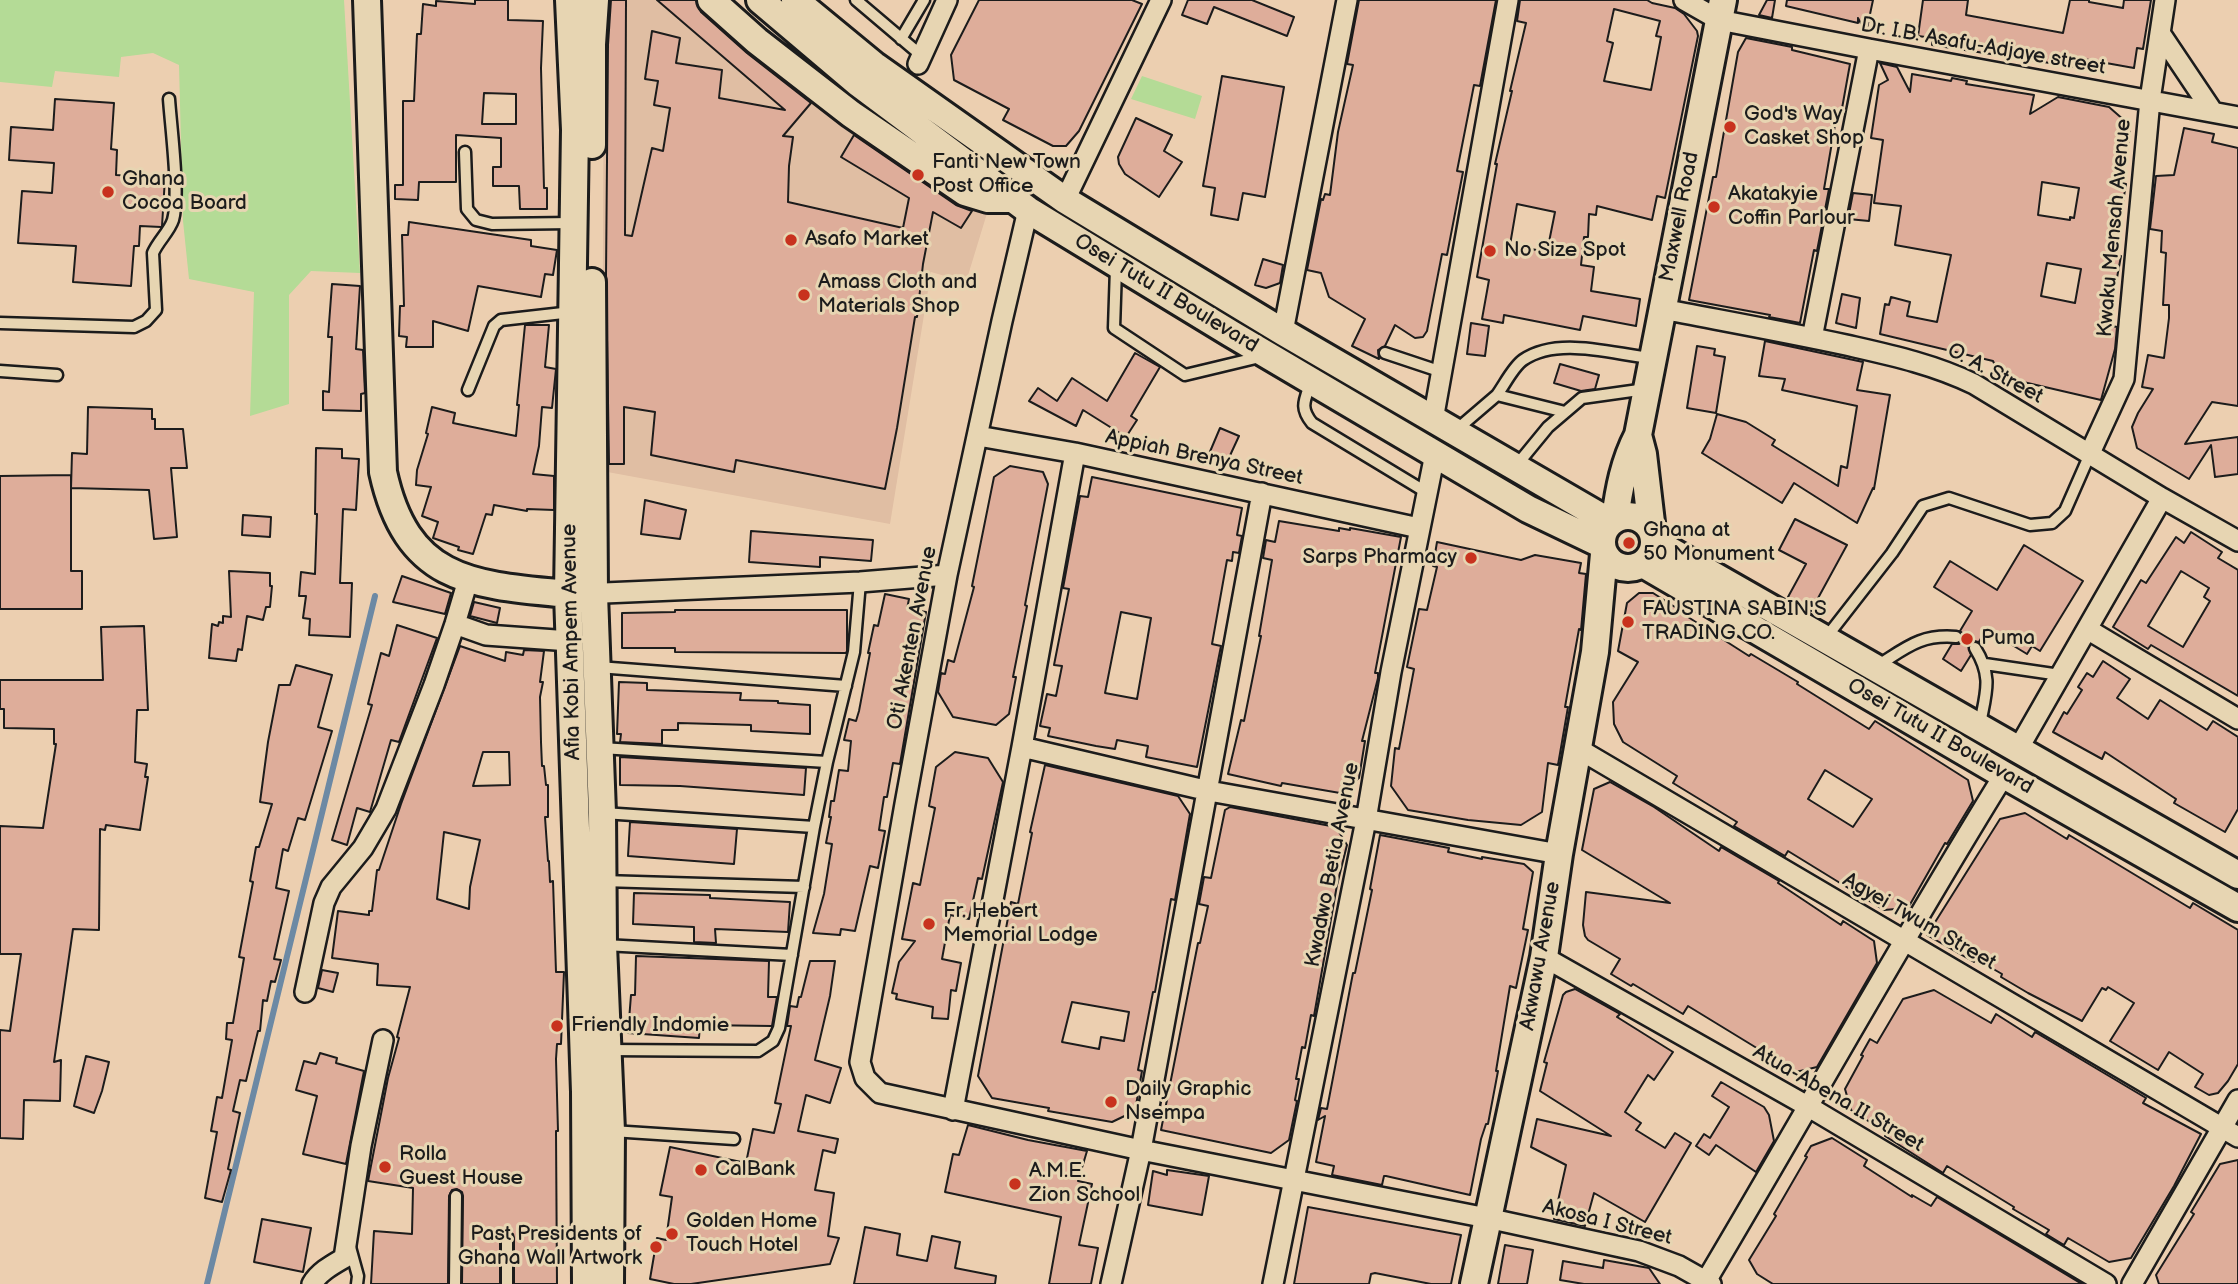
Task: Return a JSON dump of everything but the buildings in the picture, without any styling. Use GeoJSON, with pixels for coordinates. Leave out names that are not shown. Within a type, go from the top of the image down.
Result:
{"type":"FeatureCollection","features":[{"type":"Feature","properties":{"kind":"main road","name":"Afia Kobi Ampem Avenue"},"geometry":{"type":"LineString","coordinates":[[569,0],[575,130],[573,312],[581,594],[598,667],[603,945],[611,1131],[610,1284]]}},
{"type":"Feature","properties":{"kind":"main road","name":"Afia Kobi Ampem Avenue"},"geometry":{"type":"LineString","coordinates":[[586,1284],[583,1049],[570,641],[581,594],[591,337],[595,0]]}},
{"type":"Feature","properties":{"kind":"main road"},"geometry":{"type":"LineString","coordinates":[[711,0],[757,41],[851,114],[965,192],[1020,204]]}},
{"type":"Feature","properties":{"kind":"main road","name":"Osei Tutu II Boulevard"},"geometry":{"type":"LineString","coordinates":[[760,0],[866,74],[1065,200],[1283,332],[1515,467],[1608,535]]}},
{"type":"Feature","properties":{"kind":"main road","name":"Osei Tutu II Boulevard"},"geometry":{"type":"LineString","coordinates":[[800,3],[866,74],[1020,204],[1268,356],[1528,509],[1608,535]]}},
{"type":"Feature","properties":{"kind":"main road"},"geometry":{"type":"LineString","coordinates":[[368,9],[383,472],[390,501],[403,527],[420,550],[440,568],[468,580],[502,588],[581,594]]}},
{"type":"Feature","properties":{"kind":"main road","name":"Maxwell Road"},"geometry":{"type":"LineString","coordinates":[[1608,535],[1622,475],[1638,435],[1721,10]]}},
{"type":"Feature","properties":{"kind":"main road","name":"Maxwell Road"},"geometry":{"type":"LineString","coordinates":[[1638,435],[1643,454],[1646,551]]}},
{"type":"Feature","properties":{"kind":"main road"},"geometry":{"type":"LineString","coordinates":[[1625,516],[1636,517],[1645,522],[1646,551],[1622,568],[1611,563],[1608,535],[1625,516]]}},
{"type":"Feature","properties":{"kind":"main road","name":"Akwawu Avenue"},"geometry":{"type":"LineString","coordinates":[[1474,1284],[1544,957],[1598,626],[1608,535]]}},
{"type":"Feature","properties":{"kind":"main road","name":"Osei Tutu II Boulevard"},"geometry":{"type":"LineString","coordinates":[[1646,551],[1824,640],[2238,875]]}},
{"type":"Feature","properties":{"kind":"main road","name":"Osei Tutu II Boulevard"},"geometry":{"type":"LineString","coordinates":[[1646,551],[2004,775],[2238,908]]}},
{"type":"Feature","properties":{"kind":"main road","name":"Akwawu Avenue"},"geometry":{"type":"LineString","coordinates":[[1598,626],[1615,590],[1646,551]]}},
{"type":"Feature","properties":{"kind":"street"},"geometry":{"type":"LineString","coordinates":[[920,60],[947,0]]}},
{"type":"Feature","properties":{"kind":"street"},"geometry":{"type":"LineString","coordinates":[[1065,200],[1161,0]]}},
{"type":"Feature","properties":{"kind":"street"},"geometry":{"type":"LineString","coordinates":[[1283,332],[1346,0]]}},
{"type":"Feature","properties":{"kind":"street"},"geometry":{"type":"LineString","coordinates":[[1443,426],[1442,372],[1508,0]]}},
{"type":"Feature","properties":{"kind":"street","name":"Dr. I.B. Asafu-Adjaye street"},"geometry":{"type":"LineString","coordinates":[[1684,0],[1869,49],[2238,117]]}},
{"type":"Feature","properties":{"kind":"street","name":"Kwaku Mensah Avenue"},"geometry":{"type":"LineString","coordinates":[[2090,453],[2124,379],[2150,100],[2165,0]]}},
{"type":"Feature","properties":{"kind":"street"},"geometry":{"type":"LineString","coordinates":[[2160,33],[2213,112]]}},
{"type":"Feature","properties":{"kind":"street"},"geometry":{"type":"LineString","coordinates":[[1812,338],[1869,49]]}},
{"type":"Feature","properties":{"kind":"street","name":"Oti Akenten Avenue"},"geometry":{"type":"LineString","coordinates":[[865,1078],[860,1062],[905,804],[947,575],[1002,321],[1020,204]]}},
{"type":"Feature","properties":{"kind":"street","name":"O. A. Street"},"geometry":{"type":"LineString","coordinates":[[1662,309],[1914,360],[1950,372],[2238,541]]}},
{"type":"Feature","properties":{"kind":"street","name":"Appiah Brenya Street"},"geometry":{"type":"LineString","coordinates":[[978,436],[1075,453],[1419,528]]}},
{"type":"Feature","properties":{"kind":"street"},"geometry":{"type":"LineString","coordinates":[[953,1110],[1023,747],[1075,453]]}},
{"type":"Feature","properties":{"kind":"street","name":"Kwadwo Betia Avenue"},"geometry":{"type":"LineString","coordinates":[[1273,1284],[1366,820],[1391,671],[1435,454]]}},
{"type":"Feature","properties":{"kind":"street"},"geometry":{"type":"LineString","coordinates":[[1111,1284],[1141,1150],[1262,494]]}},
{"type":"Feature","properties":{"kind":"street"},"geometry":{"type":"LineString","coordinates":[[2017,751],[2162,498]]}},
{"type":"Feature","properties":{"kind":"street"},"geometry":{"type":"LineString","coordinates":[[581,594],[860,582],[947,575]]}},
{"type":"Feature","properties":{"kind":"street"},"geometry":{"type":"LineString","coordinates":[[304,992],[324,903],[331,887],[363,848],[386,809],[455,624],[468,580]]}},
{"type":"Feature","properties":{"kind":"street"},"geometry":{"type":"LineString","coordinates":[[455,624],[486,635],[570,641]]}},
{"type":"Feature","properties":{"kind":"street"},"geometry":{"type":"LineString","coordinates":[[2087,629],[2238,719]]}},
{"type":"Feature","properties":{"kind":"street"},"geometry":{"type":"LineString","coordinates":[[1023,747],[1209,791],[1559,854]]}},
{"type":"Feature","properties":{"kind":"street","name":"Agyei Twum Street"},"geometry":{"type":"LineString","coordinates":[[1577,748],[2230,1132]]}},
{"type":"Feature","properties":{"kind":"street"},"geometry":{"type":"LineString","coordinates":[[1708,1283],[1905,940],[2004,775]]}},
{"type":"Feature","properties":{"kind":"street","name":"Atua-Abena II Street"},"geometry":{"type":"LineString","coordinates":[[1544,957],[1810,1107],[2106,1284]]}},
{"type":"Feature","properties":{"kind":"street"},"geometry":{"type":"LineString","coordinates":[[312,1284],[323,1272],[344,1258],[361,1146],[383,1040]]}},
{"type":"Feature","properties":{"kind":"street","name":"Akosa I Street"},"geometry":{"type":"LineString","coordinates":[[865,1078],[880,1093],[953,1110],[1639,1251],[1677,1275],[1708,1283]]}},
{"type":"Feature","properties":{"kind":"street"},"geometry":{"type":"LineString","coordinates":[[2132,1284],[2230,1132],[2238,1100]]}},
{"type":"Feature","properties":{"kind":"lane"},"geometry":{"type":"LineString","coordinates":[[856,0],[901,39],[920,60]]}},
{"type":"Feature","properties":{"kind":"lane"},"geometry":{"type":"LineString","coordinates":[[901,39],[924,0]]}},
{"type":"Feature","properties":{"kind":"lane"},"geometry":{"type":"LineString","coordinates":[[0,323],[134,327],[146,321],[156,310],[153,253],[173,219],[175,190],[169,99]]}},
{"type":"Feature","properties":{"kind":"lane"},"geometry":{"type":"LineString","coordinates":[[466,152],[467,209],[476,220],[492,224],[574,223]]}},
{"type":"Feature","properties":{"kind":"lane"},"geometry":{"type":"LineString","coordinates":[[1116,264],[1114,328],[1185,375],[1268,356]]}},
{"type":"Feature","properties":{"kind":"lane"},"geometry":{"type":"LineString","coordinates":[[468,390],[494,326],[501,320],[573,312]]}},
{"type":"Feature","properties":{"kind":"lane"},"geometry":{"type":"LineString","coordinates":[[1443,426],[1497,395],[1522,360],[1538,353],[1567,347],[1653,358]]}},
{"type":"Feature","properties":{"kind":"lane"},"geometry":{"type":"LineString","coordinates":[[1385,353],[1442,372]]}},
{"type":"Feature","properties":{"kind":"lane"},"geometry":{"type":"LineString","coordinates":[[0,371],[57,375]]}},
{"type":"Feature","properties":{"kind":"lane"},"geometry":{"type":"LineString","coordinates":[[1311,381],[1303,407],[1312,423],[1426,492]]}},
{"type":"Feature","properties":{"kind":"lane"},"geometry":{"type":"LineString","coordinates":[[1515,467],[1548,426],[1582,398],[1647,388]]}},
{"type":"Feature","properties":{"kind":"lane"},"geometry":{"type":"LineString","coordinates":[[1497,395],[1565,412]]}},
{"type":"Feature","properties":{"kind":"lane"},"geometry":{"type":"LineString","coordinates":[[1824,640],[1892,554],[1923,506],[1949,498],[2030,526],[2052,523],[2065,511],[2090,453]]}},
{"type":"Feature","properties":{"kind":"lane"},"geometry":{"type":"LineString","coordinates":[[583,1049],[758,1051],[773,1041],[779,1028],[827,762],[854,652],[860,582]]}},
{"type":"Feature","properties":{"kind":"lane"},"geometry":{"type":"LineString","coordinates":[[1873,668],[1917,641],[1938,635],[1956,637]]}},
{"type":"Feature","properties":{"kind":"lane"},"geometry":{"type":"LineString","coordinates":[[1975,648],[1985,664],[1987,685],[1980,729]]}},
{"type":"Feature","properties":{"kind":"lane"},"geometry":{"type":"LineString","coordinates":[[1985,664],[2060,675]]}},
{"type":"Feature","properties":{"kind":"lane"},"geometry":{"type":"LineString","coordinates":[[598,667],[846,686]]}},
{"type":"Feature","properties":{"kind":"lane"},"geometry":{"type":"LineString","coordinates":[[600,748],[827,762]]}},
{"type":"Feature","properties":{"kind":"lane"},"geometry":{"type":"LineString","coordinates":[[602,813],[814,827]]}},
{"type":"Feature","properties":{"kind":"lane"},"geometry":{"type":"LineString","coordinates":[[603,881],[804,887]]}},
{"type":"Feature","properties":{"kind":"lane"},"geometry":{"type":"LineString","coordinates":[[603,945],[792,955]]}},
{"type":"Feature","properties":{"kind":"lane"},"geometry":{"type":"LineString","coordinates":[[611,1131],[734,1139]]}},
{"type":"Feature","properties":{"kind":"lane"},"geometry":{"type":"LineString","coordinates":[[455,1284],[456,1196]]}},
{"type":"Feature","properties":{"kind":"lane"},"geometry":{"type":"LineString","coordinates":[[348,1236],[358,1276],[357,1284]]}},
{"type":"Feature","properties":{"kind":"lane"},"geometry":{"type":"LineString","coordinates":[[507,1284],[508,1238]]}},
{"type":"Feature","properties":{"kind":"shaded area","name":"Asafo Market"},"geometry":{"type":"Polygon","coordinates":[[[604,0],[701,0],[988,210],[966,282],[931,272],[890,524],[602,471],[604,0]]]}},
{"type":"Feature","properties":{"kind":"green space"},"geometry":{"type":"Polygon","coordinates":[[[0,0],[344,0],[360,273],[311,271],[289,295],[289,404],[250,416],[254,292],[189,279],[183,221],[179,65],[153,53],[121,57],[119,77],[55,71],[52,87],[0,82],[0,0]]]}},
{"type":"Feature","properties":{"kind":"green space"},"geometry":{"type":"Polygon","coordinates":[[[1142,76],[1202,96],[1195,119],[1131,99],[1142,76]]]}},
{"type":"Feature","properties":{"kind":"waterway"},"geometry":{"type":"LineString","coordinates":[[207,1284],[375,596]]}},
{"type":"Feature","properties":{"kind":"place","name":"God's Way Casket Shop"},"geometry":{"type":"Point","coordinates":[1730,127]}},
{"type":"Feature","properties":{"kind":"place","name":"Fanti New Town Post Office"},"geometry":{"type":"Point","coordinates":[918,175]}},
{"type":"Feature","properties":{"kind":"place","name":"Ghana Cocoa Board"},"geometry":{"type":"Point","coordinates":[108,192]}},
{"type":"Feature","properties":{"kind":"place","name":"Akatakyie Coffin Parlour"},"geometry":{"type":"Point","coordinates":[1714,207]}},
{"type":"Feature","properties":{"kind":"place","name":"Asafo Market"},"geometry":{"type":"Point","coordinates":[791,240]}},
{"type":"Feature","properties":{"kind":"place","name":"No Size Spot"},"geometry":{"type":"Point","coordinates":[1490,251]}},
{"type":"Feature","properties":{"kind":"place","name":"Amass Cloth and Materials Shop"},"geometry":{"type":"Point","coordinates":[804,295]}},
{"type":"Feature","properties":{"kind":"place","name":"Ghana at 50 Monument"},"geometry":{"type":"Point","coordinates":[1629,543]}},
{"type":"Feature","properties":{"kind":"place","name":"Sarps Pharmacy"},"geometry":{"type":"Point","coordinates":[1471,558]}},
{"type":"Feature","properties":{"kind":"place","name":"FAUSTINA SABIN'S TRADING CO."},"geometry":{"type":"Point","coordinates":[1628,622]}},
{"type":"Feature","properties":{"kind":"place","name":"Puma"},"geometry":{"type":"Point","coordinates":[1967,639]}},
{"type":"Feature","properties":{"kind":"place","name":"Fr. Hebert Memorial Lodge"},"geometry":{"type":"Point","coordinates":[929,924]}},
{"type":"Feature","properties":{"kind":"place","name":"Friendly Indomie"},"geometry":{"type":"Point","coordinates":[557,1026]}},
{"type":"Feature","properties":{"kind":"place","name":"Daily Graphic Nsempa"},"geometry":{"type":"Point","coordinates":[1111,1102]}},
{"type":"Feature","properties":{"kind":"place","name":"Rolla Guest House"},"geometry":{"type":"Point","coordinates":[385,1167]}},
{"type":"Feature","properties":{"kind":"place","name":"CalBank"},"geometry":{"type":"Point","coordinates":[701,1170]}},
{"type":"Feature","properties":{"kind":"place","name":"A.M.E. Zion School"},"geometry":{"type":"Point","coordinates":[1015,1184]}},
{"type":"Feature","properties":{"kind":"place","name":"Golden Home Touch Hotel"},"geometry":{"type":"Point","coordinates":[672,1234]}},
{"type":"Feature","properties":{"kind":"place","name":"Past Presidents of Ghana Wall Artwork"},"geometry":{"type":"Point","coordinates":[656,1247]}}]}
